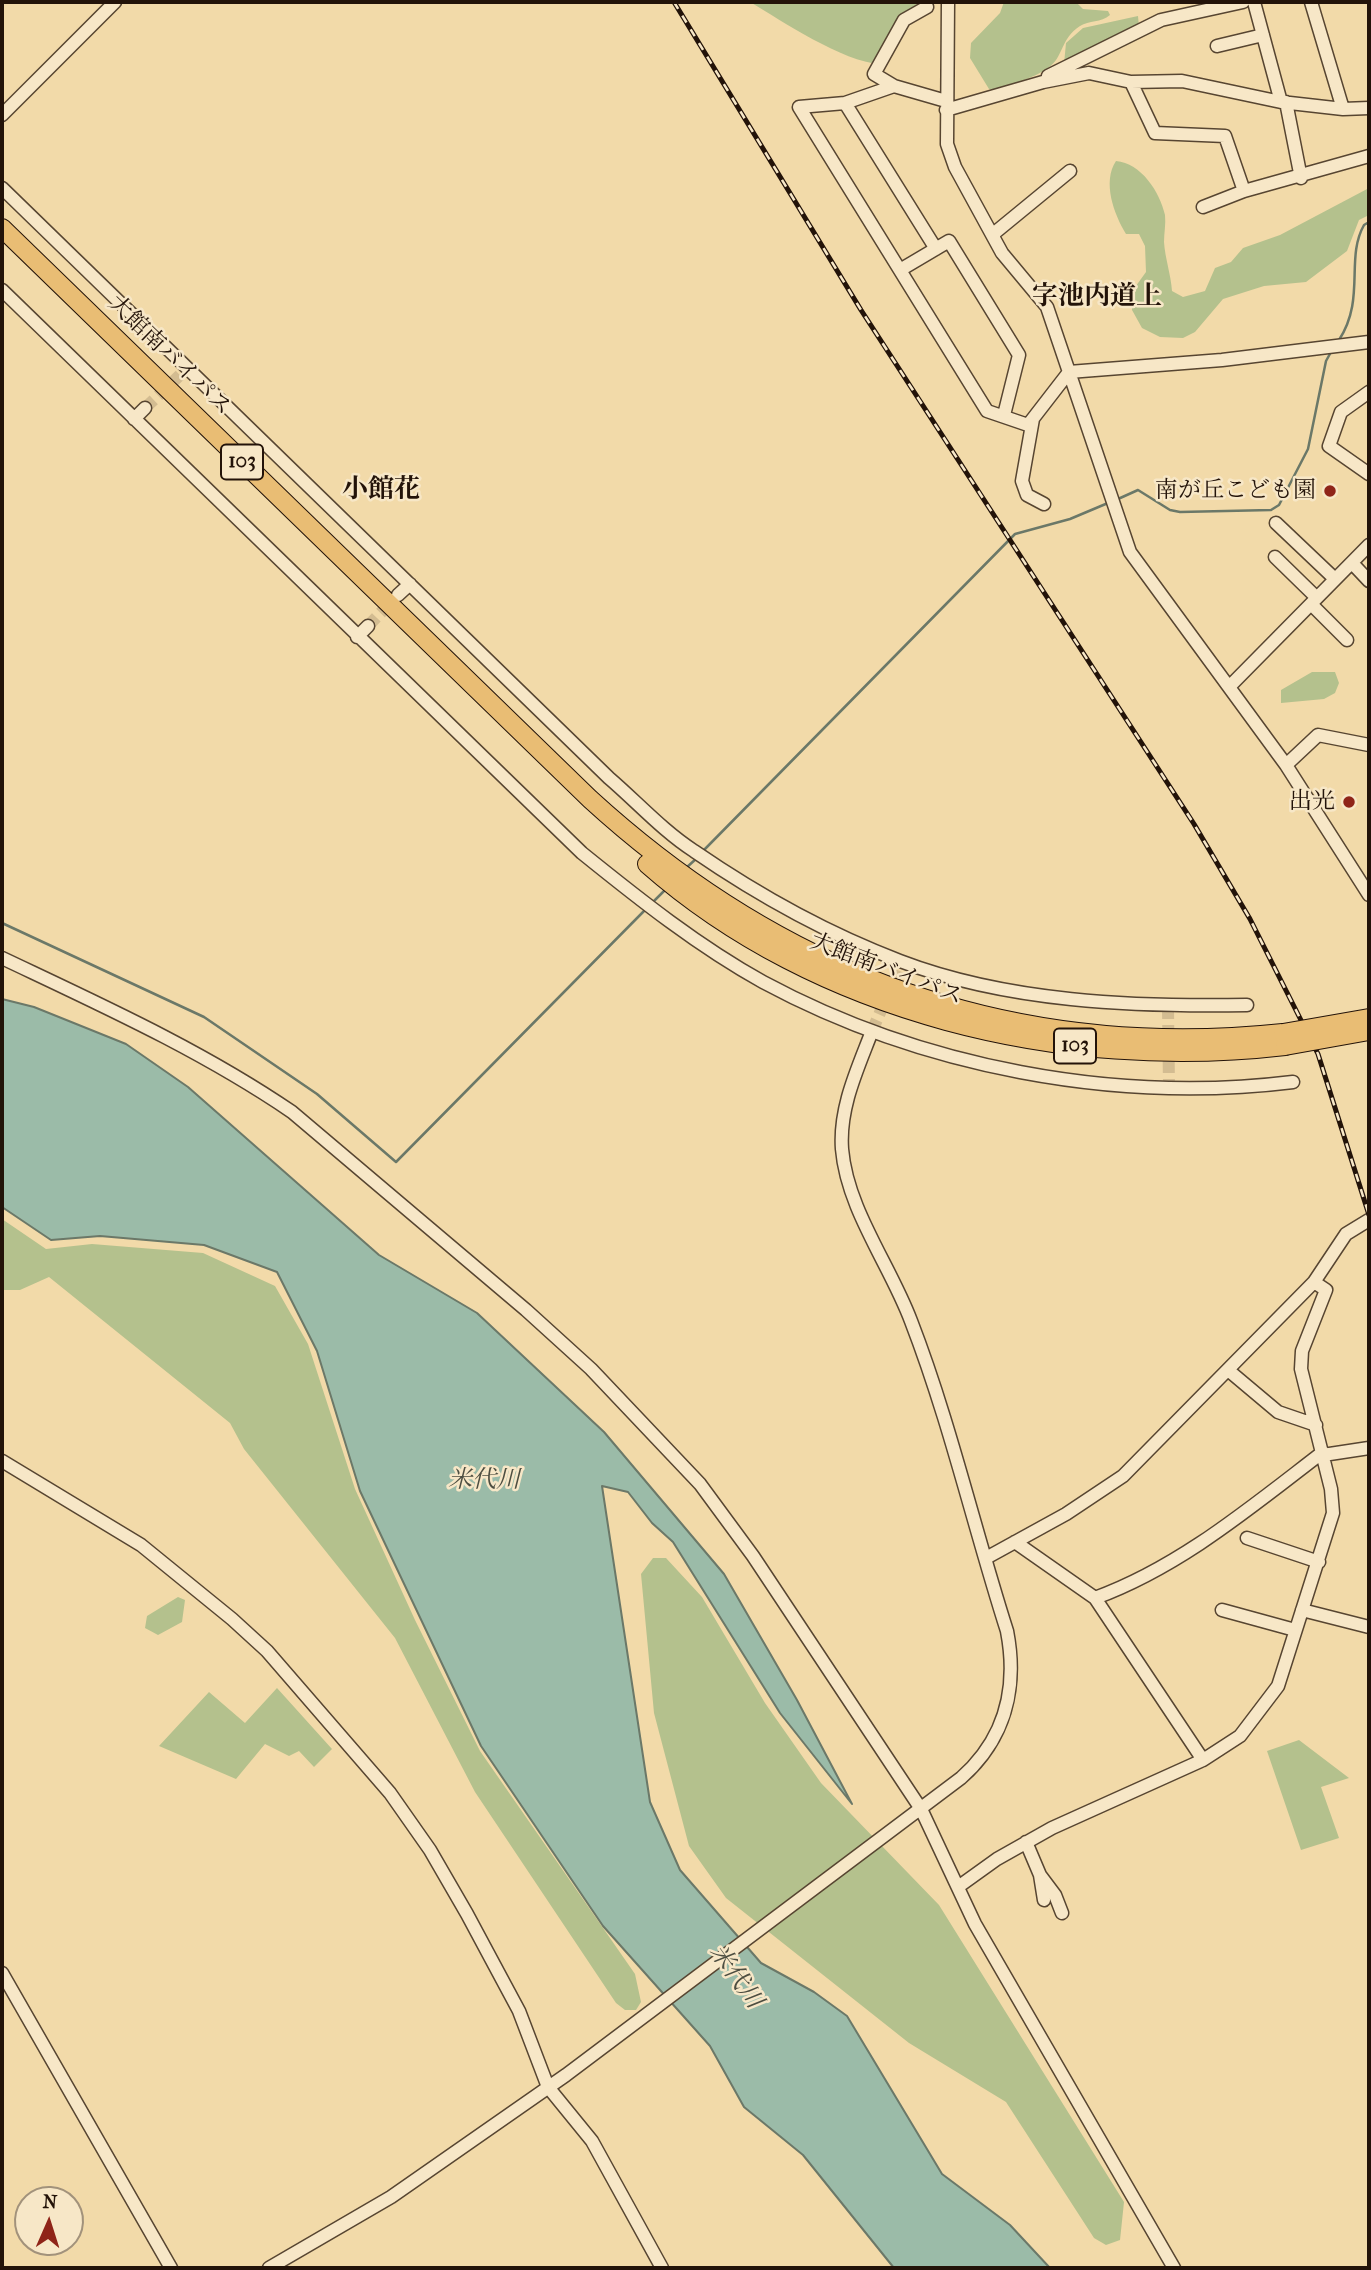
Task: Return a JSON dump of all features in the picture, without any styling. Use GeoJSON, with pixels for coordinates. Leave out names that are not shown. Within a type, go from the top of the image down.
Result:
{"type":"FeatureCollection","features":[{"type":"Feature","properties":{"kind":"highway","name":"大館南バイパス"},"geometry":{"type":"LineString","coordinates":[[2,228],[481,696],[584,804],[691,891],[833,964],[906,994],[957,1009],[1044,1028],[1132,1038],[1211,1039],[1284,1039],[1368,1028]]}},
{"type":"Feature","properties":{"kind":"street"},"geometry":{"type":"LineString","coordinates":[[2,115],[115,2]]}},
{"type":"Feature","properties":{"kind":"street"},"geometry":{"type":"LineString","coordinates":[[948,2],[947,144],[955,167],[1002,253],[1047,307],[1130,552],[1286,765],[1365,882],[1369,895]]}},
{"type":"Feature","properties":{"kind":"street"},"geometry":{"type":"LineString","coordinates":[[1029,86],[1161,20],[1243,2]]}},
{"type":"Feature","properties":{"kind":"street"},"geometry":{"type":"LineString","coordinates":[[1254,2],[1283,102],[1301,178]]}},
{"type":"Feature","properties":{"kind":"street"},"geometry":{"type":"LineString","coordinates":[[1311,2],[1342,110]]}},
{"type":"Feature","properties":{"kind":"street"},"geometry":{"type":"LineString","coordinates":[[927,7],[904,20],[883,52],[874,74],[894,86],[946,106],[1089,73],[1131,82],[1182,81],[1283,102],[1342,110],[1369,108]]}},
{"type":"Feature","properties":{"kind":"street"},"geometry":{"type":"LineString","coordinates":[[1217,46],[1263,35]]}},
{"type":"Feature","properties":{"kind":"street"},"geometry":{"type":"LineString","coordinates":[[1131,82],[1155,133],[1225,136],[1244,191]]}},
{"type":"Feature","properties":{"kind":"street"},"geometry":{"type":"LineString","coordinates":[[894,86],[845,103],[799,107],[987,411],[1028,425],[1069,372],[1222,360],[1369,342]]}},
{"type":"Feature","properties":{"kind":"street"},"geometry":{"type":"LineString","coordinates":[[845,103],[936,248]]}},
{"type":"Feature","properties":{"kind":"street"},"geometry":{"type":"LineString","coordinates":[[1203,207],[1244,191],[1301,178],[1369,156]]}},
{"type":"Feature","properties":{"kind":"street"},"geometry":{"type":"LineString","coordinates":[[992,235],[1070,171]]}},
{"type":"Feature","properties":{"kind":"street"},"geometry":{"type":"LineString","coordinates":[[2,188],[184,371],[410,584],[609,778],[698,854],[767,900],[902,962],[971,981],[1066,998],[1168,1006],[1247,1005]]}},
{"type":"Feature","properties":{"kind":"street"},"geometry":{"type":"LineString","coordinates":[[900,270],[950,241],[1019,355],[1004,415]]}},
{"type":"Feature","properties":{"kind":"street"},"geometry":{"type":"LineString","coordinates":[[2,290],[582,853],[720,957],[762,981],[872,1031],[982,1063],[1090,1083],[1194,1088],[1293,1082]]}},
{"type":"Feature","properties":{"kind":"street"},"geometry":{"type":"LineString","coordinates":[[1369,393],[1341,412],[1329,446],[1369,474]]}},
{"type":"Feature","properties":{"kind":"street"},"geometry":{"type":"LineString","coordinates":[[134,419],[145,408]]}},
{"type":"Feature","properties":{"kind":"street"},"geometry":{"type":"LineString","coordinates":[[1033,419],[1022,481],[1027,495],[1044,504]]}},
{"type":"Feature","properties":{"kind":"street"},"geometry":{"type":"LineString","coordinates":[[1276,523],[1335,579]]}},
{"type":"Feature","properties":{"kind":"street"},"geometry":{"type":"LineString","coordinates":[[1229,687],[1369,545]]}},
{"type":"Feature","properties":{"kind":"street"},"geometry":{"type":"LineString","coordinates":[[1275,557],[1347,640]]}},
{"type":"Feature","properties":{"kind":"street"},"geometry":{"type":"LineString","coordinates":[[1352,563],[1369,581]]}},
{"type":"Feature","properties":{"kind":"street"},"geometry":{"type":"LineString","coordinates":[[398,595],[410,584]]}},
{"type":"Feature","properties":{"kind":"street"},"geometry":{"type":"LineString","coordinates":[[357,637],[368,626]]}},
{"type":"Feature","properties":{"kind":"street"},"geometry":{"type":"LineString","coordinates":[[1286,765],[1318,735],[1369,745]]}},
{"type":"Feature","properties":{"kind":"street"},"geometry":{"type":"LineString","coordinates":[[2,958],[186,1047],[292,1112],[526,1310],[591,1369],[700,1483],[761,1568],[921,1809],[975,1924],[1174,2268]]}},
{"type":"Feature","properties":{"kind":"street"},"geometry":{"type":"LineString","coordinates":[[269,2268],[391,2197],[566,2075],[921,1809],[985,1754],[1006,1709],[1012,1688],[1012,1659],[986,1558],[926,1361],[897,1285],[861,1212],[848,1176],[842,1148],[847,1097],[872,1031]]}},
{"type":"Feature","properties":{"kind":"street"},"geometry":{"type":"LineString","coordinates":[[986,1558],[1076,1508],[1123,1476],[1314,1282],[1346,1234],[1369,1220]]}},
{"type":"Feature","properties":{"kind":"street"},"geometry":{"type":"LineString","coordinates":[[958,1887],[1026,1842],[1203,1760],[1240,1736],[1278,1686],[1333,1513],[1323,1454],[1301,1370],[1302,1351],[1325,1290],[1314,1282]]}},
{"type":"Feature","properties":{"kind":"street"},"geometry":{"type":"LineString","coordinates":[[1228,1370],[1278,1412],[1316,1425]]}},
{"type":"Feature","properties":{"kind":"street"},"geometry":{"type":"LineString","coordinates":[[1095,1598],[1127,1586],[1173,1562],[1323,1454],[1369,1448]]}},
{"type":"Feature","properties":{"kind":"street"},"geometry":{"type":"LineString","coordinates":[[2,1461],[141,1545],[267,1651],[390,1793],[430,1850],[520,2011],[548,2087],[592,2141],[662,2268]]}},
{"type":"Feature","properties":{"kind":"street"},"geometry":{"type":"LineString","coordinates":[[1247,1538],[1319,1562]]}},
{"type":"Feature","properties":{"kind":"street"},"geometry":{"type":"LineString","coordinates":[[1015,1542],[1095,1598],[1203,1760]]}},
{"type":"Feature","properties":{"kind":"street"},"geometry":{"type":"LineString","coordinates":[[1222,1610],[1296,1630]]}},
{"type":"Feature","properties":{"kind":"street"},"geometry":{"type":"LineString","coordinates":[[1302,1610],[1369,1627]]}},
{"type":"Feature","properties":{"kind":"street"},"geometry":{"type":"LineString","coordinates":[[1026,1842],[1040,1875],[1055,1895],[1062,1913]]}},
{"type":"Feature","properties":{"kind":"street"},"geometry":{"type":"LineString","coordinates":[[1040,1875],[1044,1900]]}},
{"type":"Feature","properties":{"kind":"street"},"geometry":{"type":"LineString","coordinates":[[2,1973],[172,2268]]}},
{"type":"Feature","properties":{"kind":"green space"},"geometry":{"type":"Polygon","coordinates":[[[750,2],[919,2],[903,19],[880,64],[865,62],[831,49],[750,2]]]}},
{"type":"Feature","properties":{"kind":"green space"},"geometry":{"type":"Polygon","coordinates":[[[1004,2],[1076,2],[1083,9],[1108,11],[1110,15],[1084,24],[1074,31],[1057,59],[1042,72],[998,90],[989,89],[970,58],[971,43],[1000,13],[1004,2]]]}},
{"type":"Feature","properties":{"kind":"green space"},"geometry":{"type":"Polygon","coordinates":[[[1138,16],[1139,27],[1064,64],[1066,43],[1083,28],[1138,16]]]}},
{"type":"Feature","properties":{"kind":"green space"},"geometry":{"type":"Polygon","coordinates":[[[1116,161],[1134,167],[1148,180],[1159,197],[1165,215],[1164,242],[1172,291],[1183,297],[1205,291],[1215,268],[1231,262],[1243,248],[1280,235],[1369,188],[1369,215],[1359,220],[1347,251],[1306,282],[1264,286],[1223,299],[1195,332],[1183,338],[1160,337],[1142,328],[1132,310],[1133,290],[1146,272],[1145,246],[1139,234],[1126,234],[1117,217],[1110,188],[1112,169],[1116,161]]]}},
{"type":"Feature","properties":{"kind":"green space"},"geometry":{"type":"Polygon","coordinates":[[[1312,672],[1335,672],[1339,683],[1335,693],[1324,699],[1281,703],[1281,690],[1312,672]]]}},
{"type":"Feature","properties":{"kind":"green space"},"geometry":{"type":"Polygon","coordinates":[[[2,1219],[46,1249],[92,1244],[203,1253],[275,1286],[308,1344],[355,1489],[415,1620],[480,1751],[635,1974],[641,2002],[636,2010],[625,2010],[616,2003],[475,1792],[395,1638],[244,1449],[230,1423],[49,1277],[20,1290],[2,1290],[2,1219]]]}},
{"type":"Feature","properties":{"kind":"green space"},"geometry":{"type":"Polygon","coordinates":[[[653,1558],[666,1558],[702,1597],[765,1703],[821,1783],[939,1905],[1124,2202],[1120,2240],[1106,2245],[1094,2238],[1006,2102],[909,2043],[726,1898],[689,1846],[654,1713],[641,1574],[653,1558]]]}},
{"type":"Feature","properties":{"kind":"green space"},"geometry":{"type":"Polygon","coordinates":[[[178,1597],[185,1600],[182,1622],[158,1635],[145,1628],[147,1616],[178,1597]]]}},
{"type":"Feature","properties":{"kind":"green space"},"geometry":{"type":"Polygon","coordinates":[[[277,1688],[332,1749],[314,1767],[299,1751],[289,1756],[265,1744],[236,1779],[159,1746],[209,1692],[245,1723],[277,1688]]]}},
{"type":"Feature","properties":{"kind":"green space"},"geometry":{"type":"Polygon","coordinates":[[[1299,1740],[1349,1778],[1321,1787],[1339,1838],[1301,1850],[1267,1751],[1299,1740]]]}},
{"type":"Feature","properties":{"kind":"water","name":"米代川"},"geometry":{"type":"Polygon","coordinates":[[[2,999],[34,1007],[126,1044],[188,1087],[379,1255],[477,1313],[604,1432],[724,1574],[797,1700],[852,1804],[780,1713],[673,1542],[652,1523],[628,1492],[602,1486],[650,1802],[680,1870],[761,1963],[814,1992],[847,2016],[942,2174],[1010,2225],[1050,2268],[894,2268],[803,2155],[744,2107],[710,2046],[603,1926],[481,1746],[360,1491],[317,1351],[277,1272],[204,1245],[100,1236],[51,1240],[2,1207],[2,999]]]}},
{"type":"Feature","properties":{"kind":"waterway"},"geometry":{"type":"LineString","coordinates":[[1339,340],[1352,309],[1359,238],[1364,225],[1369,222]]}},
{"type":"Feature","properties":{"kind":"waterway"},"geometry":{"type":"LineString","coordinates":[[1118,499],[1138,490],[1170,510],[1180,512],[1271,510],[1279,505],[1308,449],[1326,361],[1331,352]]}},
{"type":"Feature","properties":{"kind":"waterway"},"geometry":{"type":"LineString","coordinates":[[704,850],[1015,534],[1070,519],[1108,503]]}},
{"type":"Feature","properties":{"kind":"waterway"},"geometry":{"type":"LineString","coordinates":[[686,868],[697,858]]}},
{"type":"Feature","properties":{"kind":"waterway"},"geometry":{"type":"LineString","coordinates":[[652,903],[667,888]]}},
{"type":"Feature","properties":{"kind":"waterway"},"geometry":{"type":"LineString","coordinates":[[2,923],[204,1017],[317,1094],[396,1162],[645,910]]}},
{"type":"Feature","properties":{"kind":"tunnel"},"geometry":{"type":"LineString","coordinates":[[145,408],[180,375]]}},
{"type":"Feature","properties":{"kind":"tunnel"},"geometry":{"type":"LineString","coordinates":[[368,626],[393,600]]}},
{"type":"Feature","properties":{"kind":"tunnel"},"geometry":{"type":"LineString","coordinates":[[872,1031],[902,962]]}},
{"type":"Feature","properties":{"kind":"tunnel"},"geometry":{"type":"LineString","coordinates":[[1168,1007],[1169,1087]]}},
{"type":"Feature","properties":{"kind":"railway"},"geometry":{"type":"LineString","coordinates":[[674,2],[861,310],[1194,824],[1250,919],[1318,1054],[1369,1215]]}},
{"type":"Feature","properties":{"kind":"place","name":"南が丘こども園"},"geometry":{"type":"Point","coordinates":[1330,491]}},
{"type":"Feature","properties":{"kind":"place","name":"出光"},"geometry":{"type":"Point","coordinates":[1349,802]}},
{"type":"Feature","properties":{"kind":"district","name":"字池内道上"},"geometry":{"type":"Point","coordinates":[1097,298]}},
{"type":"Feature","properties":{"kind":"district","name":"小館花"},"geometry":{"type":"Point","coordinates":[381,491]}}]}
